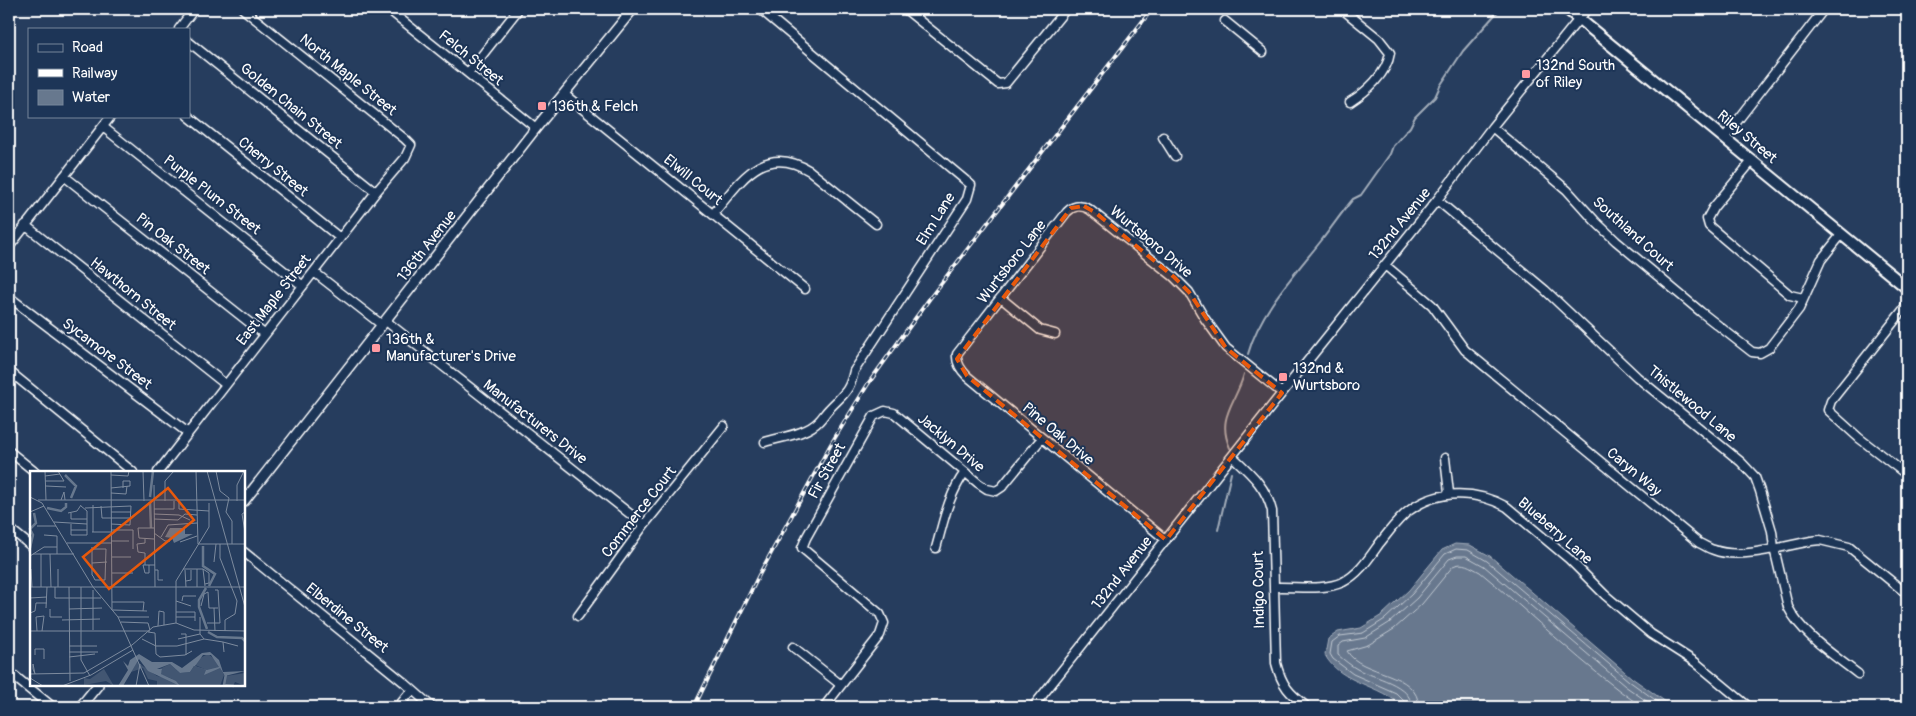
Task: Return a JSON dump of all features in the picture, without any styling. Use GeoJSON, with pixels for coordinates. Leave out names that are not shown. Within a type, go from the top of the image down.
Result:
{"type":"FeatureCollection","features":[{"type":"Feature","properties":{"kind":"main road","name":"Riley Street"},"geometry":{"type":"LineString","coordinates":[[1567,9],[1907,288]]}},
{"type":"Feature","properties":{"kind":"street"},"geometry":{"type":"LineString","coordinates":[[180,28],[194,9]]}},
{"type":"Feature","properties":{"kind":"street","name":"North Maple Street"},"geometry":{"type":"LineString","coordinates":[[243,9],[405,139],[411,146]]}},
{"type":"Feature","properties":{"kind":"street","name":"Felch Street"},"geometry":{"type":"LineString","coordinates":[[388,9],[536,128]]}},
{"type":"Feature","properties":{"kind":"street","name":"136th Avenue"},"geometry":{"type":"LineString","coordinates":[[245,500],[536,128],[633,9]]}},
{"type":"Feature","properties":{"kind":"street","name":"Elm Lane"},"geometry":{"type":"LineString","coordinates":[[760,9],[971,185],[966,199],[854,371],[851,384],[845,394],[818,423],[804,431],[765,442]]}},
{"type":"Feature","properties":{"kind":"street"},"geometry":{"type":"LineString","coordinates":[[905,9],[998,84],[1006,83],[1066,9]]}},
{"type":"Feature","properties":{"kind":"street"},"geometry":{"type":"LineString","coordinates":[[1342,9],[1379,39],[1390,53],[1389,61],[1364,94],[1350,102]]}},
{"type":"Feature","properties":{"kind":"street","name":"132nd Avenue"},"geometry":{"type":"LineString","coordinates":[[1034,707],[1587,9]]}},
{"type":"Feature","properties":{"kind":"street"},"geometry":{"type":"LineString","coordinates":[[1725,137],[1824,9]]}},
{"type":"Feature","properties":{"kind":"street"},"geometry":{"type":"LineString","coordinates":[[468,73],[517,11]]}},
{"type":"Feature","properties":{"kind":"street"},"geometry":{"type":"LineString","coordinates":[[1225,21],[1263,52]]}},
{"type":"Feature","properties":{"kind":"street","name":"Golden Chain Street"},"geometry":{"type":"LineString","coordinates":[[190,43],[376,192]]}},
{"type":"Feature","properties":{"kind":"street","name":"Elwill Court"},"geometry":{"type":"LineString","coordinates":[[564,94],[805,288]]}},
{"type":"Feature","properties":{"kind":"street"},"geometry":{"type":"LineString","coordinates":[[9,247],[110,118]]}},
{"type":"Feature","properties":{"kind":"street","name":"Cherry Street"},"geometry":{"type":"LineString","coordinates":[[190,118],[340,238]]}},
{"type":"Feature","properties":{"kind":"street","name":"Purple Plum Street"},"geometry":{"type":"LineString","coordinates":[[103,127],[303,286]]}},
{"type":"Feature","properties":{"kind":"street","name":"Southland Court"},"geometry":{"type":"LineString","coordinates":[[1492,127],[1567,190],[1616,241],[1752,352],[1760,353],[1769,348],[1799,308],[1803,298]]}},
{"type":"Feature","properties":{"kind":"street"},"geometry":{"type":"LineString","coordinates":[[1163,137],[1175,156]]}},
{"type":"Feature","properties":{"kind":"street","name":"East Maple Street"},"geometry":{"type":"LineString","coordinates":[[159,471],[264,334],[405,158],[411,146]]}},
{"type":"Feature","properties":{"kind":"street"},"geometry":{"type":"LineString","coordinates":[[1752,160],[1713,208],[1707,220],[1709,226],[1790,295],[1803,298],[1821,260],[1841,235]]}},
{"type":"Feature","properties":{"kind":"street"},"geometry":{"type":"LineString","coordinates":[[713,214],[749,172],[764,163],[784,161],[803,166],[876,224]]}},
{"type":"Feature","properties":{"kind":"street","name":"Pin Oak Street"},"geometry":{"type":"LineString","coordinates":[[64,176],[264,334]]}},
{"type":"Feature","properties":{"kind":"street","name":"Thistlewood Lane"},"geometry":{"type":"LineString","coordinates":[[1437,200],[1545,290],[1637,377],[1741,462],[1755,477],[1772,532],[1788,607],[1792,616],[1807,632],[1858,674]]}},
{"type":"Feature","properties":{"kind":"street","name":"Wurtsboro Lane"},"geometry":{"type":"LineString","coordinates":[[970,339],[1067,212],[1071,208],[1078,206]]}},
{"type":"Feature","properties":{"kind":"street","name":"Wurtsboro Drive"},"geometry":{"type":"LineString","coordinates":[[1078,206],[1084,206],[1096,213],[1174,277],[1189,292],[1205,319],[1226,348],[1282,393]]}},
{"type":"Feature","properties":{"kind":"street","name":"Hawthorn Street"},"geometry":{"type":"LineString","coordinates":[[25,225],[225,384]]}},
{"type":"Feature","properties":{"kind":"street","name":"Caryn Way"},"geometry":{"type":"LineString","coordinates":[[1385,265],[1432,305],[1465,350],[1684,532],[1714,551],[1729,554],[1750,553],[1820,540],[1849,547],[1907,594]]}},
{"type":"Feature","properties":{"kind":"street","name":"Manufacturers Drive"},"geometry":{"type":"LineString","coordinates":[[314,272],[384,323],[644,525]]}},
{"type":"Feature","properties":{"kind":"street","name":"Sycamore Street"},"geometry":{"type":"LineString","coordinates":[[9,297],[188,433]]}},
{"type":"Feature","properties":{"kind":"street"},"geometry":{"type":"LineString","coordinates":[[1001,298],[1040,330],[1056,334]]}},
{"type":"Feature","properties":{"kind":"street"},"geometry":{"type":"LineString","coordinates":[[1906,473],[1859,438],[1828,410],[1831,401],[1907,305]]}},
{"type":"Feature","properties":{"kind":"street","name":"Pine Oak Drive"},"geometry":{"type":"LineString","coordinates":[[970,339],[957,354],[961,370],[1166,540]]}},
{"type":"Feature","properties":{"kind":"street"},"geometry":{"type":"LineString","coordinates":[[9,371],[132,471]]}},
{"type":"Feature","properties":{"kind":"street","name":"Jacklyn Drive"},"geometry":{"type":"LineString","coordinates":[[881,412],[894,413],[987,489],[996,491],[1042,438]]}},
{"type":"Feature","properties":{"kind":"street","name":"Fir Street"},"geometry":{"type":"LineString","coordinates":[[841,685],[880,635],[884,623],[880,614],[802,548],[839,476],[874,416],[881,412]]}},
{"type":"Feature","properties":{"kind":"street","name":"Commerce Court"},"geometry":{"type":"LineString","coordinates":[[578,616],[644,525],[724,426]]}},
{"type":"Feature","properties":{"kind":"street"},"geometry":{"type":"LineString","coordinates":[[9,451],[34,471]]}},
{"type":"Feature","properties":{"kind":"street","name":"Indigo Court"},"geometry":{"type":"LineString","coordinates":[[1232,456],[1264,488],[1271,505],[1276,664],[1281,681],[1291,695],[1307,707]]}},
{"type":"Feature","properties":{"kind":"street"},"geometry":{"type":"LineString","coordinates":[[1445,458],[1449,493]]}},
{"type":"Feature","properties":{"kind":"street"},"geometry":{"type":"LineString","coordinates":[[936,548],[949,500],[954,488],[965,472]]}},
{"type":"Feature","properties":{"kind":"street","name":"Blueberry Lane"},"geometry":{"type":"LineString","coordinates":[[1274,587],[1310,587],[1342,582],[1357,573],[1409,510],[1435,497],[1449,493],[1474,495],[1498,502],[1507,507],[1569,559],[1605,595],[1651,634],[1695,662],[1749,707]]}},
{"type":"Feature","properties":{"kind":"street"},"geometry":{"type":"LineString","coordinates":[[9,528],[30,545]]}},
{"type":"Feature","properties":{"kind":"street","name":"Elberdine Street"},"geometry":{"type":"LineString","coordinates":[[245,553],[432,707]]}},
{"type":"Feature","properties":{"kind":"street"},"geometry":{"type":"LineString","coordinates":[[793,646],[841,685],[824,707]]}},
{"type":"Feature","properties":{"kind":"street"},"geometry":{"type":"LineString","coordinates":[[9,672],[52,707]]}},
{"type":"Feature","properties":{"kind":"street"},"geometry":{"type":"LineString","coordinates":[[80,707],[97,686]]}},
{"type":"Feature","properties":{"kind":"street"},"geometry":{"type":"LineString","coordinates":[[398,707],[412,690]]}},
{"type":"Feature","properties":{"kind":"highlighted area"},"geometry":{"type":"Polygon","coordinates":[[[1084,206],[1096,213],[1174,277],[1189,292],[1226,348],[1282,393],[1166,540],[967,376],[957,359],[1071,208],[1084,206]]]}},
{"type":"Feature","properties":{"kind":"water"},"geometry":{"type":"Polygon","coordinates":[[[1455,544],[1470,545],[1490,556],[1632,678],[1673,707],[1402,707],[1383,693],[1350,678],[1332,665],[1325,655],[1328,639],[1338,632],[1361,628],[1382,615],[1409,590],[1442,550],[1455,544]]]}},
{"type":"Feature","properties":{"kind":"waterway"},"geometry":{"type":"LineString","coordinates":[[1248,354],[1253,338],[1269,308],[1289,280],[1353,199],[1361,195],[1390,154],[1393,146],[1410,127],[1415,117],[1435,97],[1463,51],[1500,9]]}},
{"type":"Feature","properties":{"kind":"waterway"},"geometry":{"type":"LineString","coordinates":[[1230,448],[1226,437],[1226,419],[1244,374]]}},
{"type":"Feature","properties":{"kind":"waterway"},"geometry":{"type":"LineString","coordinates":[[1218,530],[1231,473]]}},
{"type":"Feature","properties":{"kind":"railway"},"geometry":{"type":"LineString","coordinates":[[694,707],[759,575],[831,444],[868,384],[930,298],[1152,9]]}},
{"type":"Feature","properties":{"kind":"place","name":"132nd South of Riley"},"geometry":{"type":"Point","coordinates":[1526,74]}},
{"type":"Feature","properties":{"kind":"place","name":"136th & Felch"},"geometry":{"type":"Point","coordinates":[542,106]}},
{"type":"Feature","properties":{"kind":"place","name":"136th & Manufacturer's Drive"},"geometry":{"type":"Point","coordinates":[376,348]}},
{"type":"Feature","properties":{"kind":"place","name":"132nd & Wurtsboro"},"geometry":{"type":"Point","coordinates":[1283,377]}}]}
